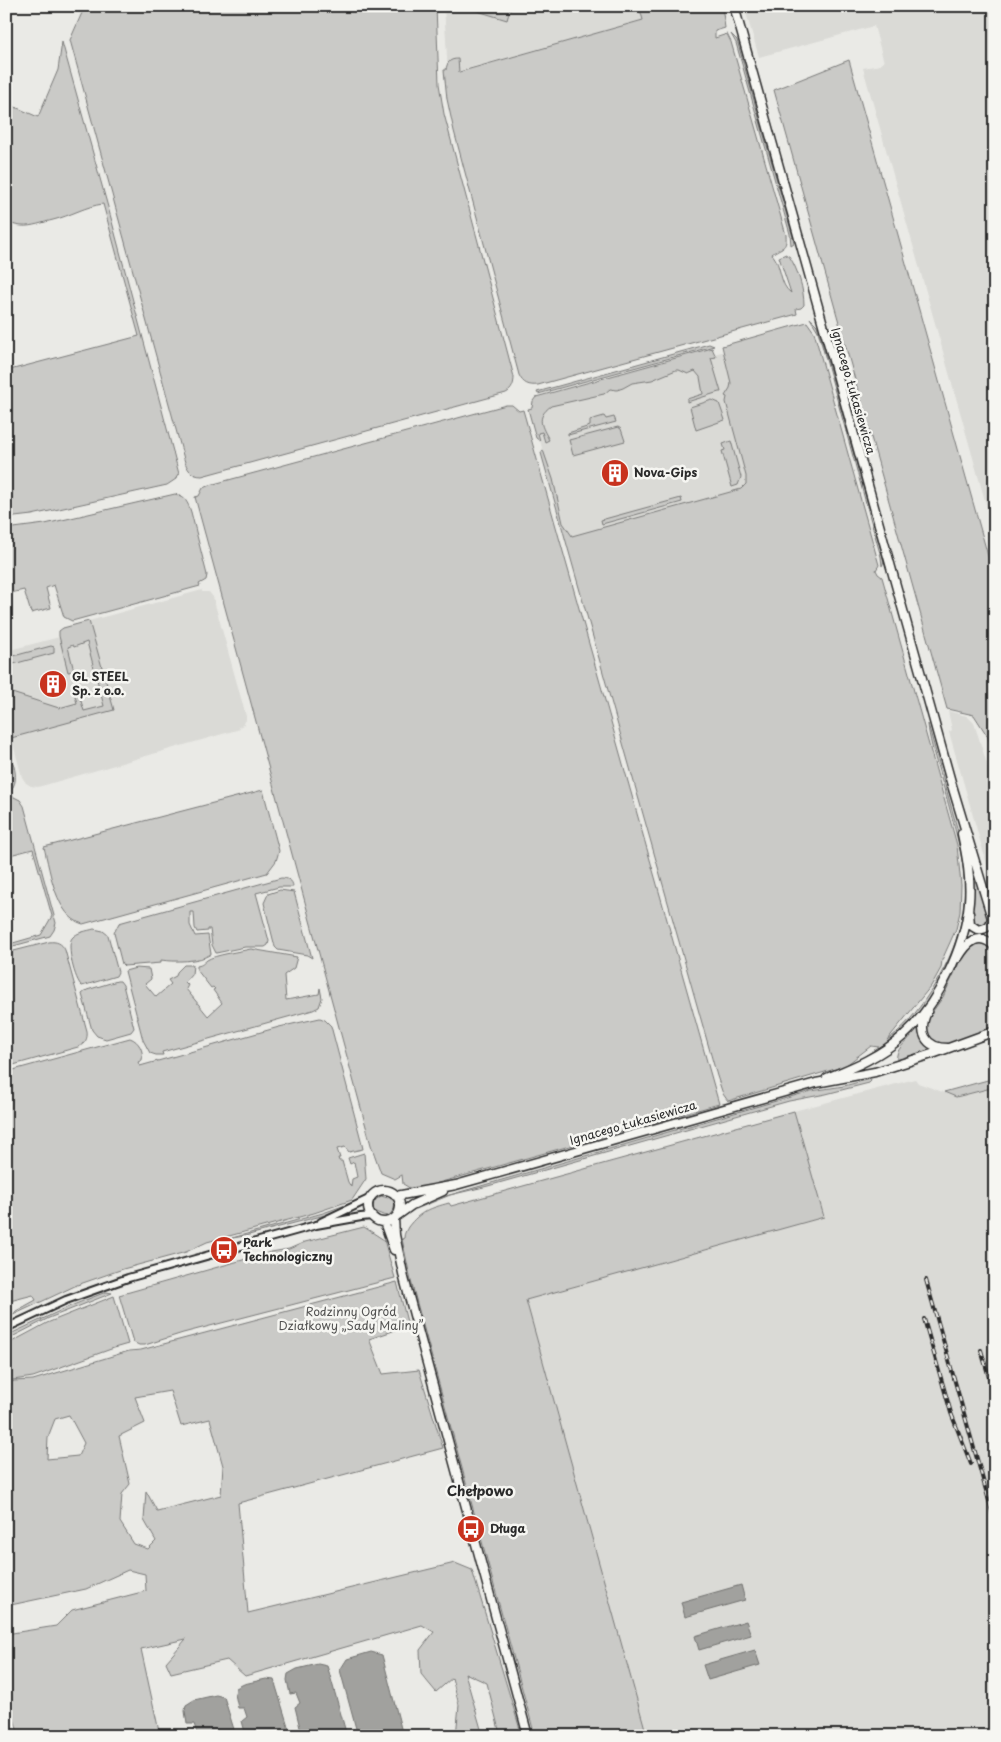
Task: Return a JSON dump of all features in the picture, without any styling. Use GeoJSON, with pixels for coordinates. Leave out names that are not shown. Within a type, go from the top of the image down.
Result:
{"type":"FeatureCollection","features":[{"type":"Feature","properties":{"kind":"main road","name":"Ignacego Łukasiewicza"},"geometry":{"type":"LineString","coordinates":[[734,6],[951,782],[995,928]]}},
{"type":"Feature","properties":{"kind":"main road","name":"Ignacego Łukasiewicza"},"geometry":{"type":"LineString","coordinates":[[816,1083],[883,1051],[904,1035],[930,1005],[952,967],[969,904],[969,867],[951,782]]}},
{"type":"Feature","properties":{"kind":"main road"},"geometry":{"type":"LineString","coordinates":[[969,904],[970,924],[974,928],[978,930],[986,928],[992,923],[992,918]]}},
{"type":"Feature","properties":{"kind":"main road"},"geometry":{"type":"LineString","coordinates":[[952,967],[971,941],[986,940],[995,947]]}},
{"type":"Feature","properties":{"kind":"main road"},"geometry":{"type":"LineString","coordinates":[[930,1005],[922,1028],[926,1038],[932,1045],[940,1048],[950,1048]]}},
{"type":"Feature","properties":{"kind":"main road","name":"Ignacego Łukasiewicza"},"geometry":{"type":"LineString","coordinates":[[396,1196],[456,1185],[816,1083],[875,1072],[950,1048],[995,1031]]}},
{"type":"Feature","properties":{"kind":"main road","name":"Ignacego Łukasiewicza"},"geometry":{"type":"LineString","coordinates":[[395,1217],[412,1204],[456,1185]]}},
{"type":"Feature","properties":{"kind":"main road"},"geometry":{"type":"LineString","coordinates":[[404,1278],[384,1222],[372,1216],[368,1206],[376,1192],[383,1190],[391,1192],[396,1196],[400,1206],[395,1217],[395,1234],[404,1278],[528,1736]]}},
{"type":"Feature","properties":{"kind":"main road"},"geometry":{"type":"LineString","coordinates":[[384,1222],[395,1217]]}},
{"type":"Feature","properties":{"kind":"street"},"geometry":{"type":"LineString","coordinates":[[316,1225],[371,1198]]}},
{"type":"Feature","properties":{"kind":"street"},"geometry":{"type":"LineString","coordinates":[[6,1328],[49,1307],[105,1285],[316,1225],[372,1216]]}},
{"type":"Feature","properties":{"kind":"shaded area"},"geometry":{"type":"Polygon","coordinates":[[[444,6],[695,6],[448,74],[444,6]]]}},
{"type":"Feature","properties":{"kind":"shaded area"},"geometry":{"type":"Polygon","coordinates":[[[744,6],[995,6],[995,536],[863,68],[880,65],[884,62],[874,26],[759,57],[744,6]]]}},
{"type":"Feature","properties":{"kind":"shaded area"},"geometry":{"type":"Polygon","coordinates":[[[736,348],[774,481],[568,539],[534,420],[543,401],[736,348]]]}},
{"type":"Feature","properties":{"kind":"shaded area"},"geometry":{"type":"Polygon","coordinates":[[[202,590],[202,592],[209,592],[213,597],[246,716],[243,725],[239,727],[240,729],[38,787],[26,783],[22,777],[6,718],[6,651],[90,629],[89,621],[202,590]]]}},
{"type":"Feature","properties":{"kind":"shaded area"},"geometry":{"type":"Polygon","coordinates":[[[948,711],[967,716],[974,723],[995,789],[995,899],[949,732],[952,730],[948,711]]]}},
{"type":"Feature","properties":{"kind":"shaded area"},"geometry":{"type":"Polygon","coordinates":[[[915,1079],[918,1083],[956,1097],[995,1087],[995,1736],[647,1736],[526,1300],[824,1217],[794,1111],[915,1079]]]}},
{"type":"Feature","properties":{"kind":"shaded area"},"geometry":{"type":"Polygon","coordinates":[[[741,1585],[745,1600],[685,1617],[681,1602],[741,1585]]]}},
{"type":"Feature","properties":{"kind":"shaded area"},"geometry":{"type":"Polygon","coordinates":[[[746,1621],[751,1635],[699,1650],[695,1636],[746,1621]]]}},
{"type":"Feature","properties":{"kind":"shaded area"},"geometry":{"type":"Polygon","coordinates":[[[755,1650],[760,1665],[708,1680],[703,1665],[755,1650]]]}},
{"type":"Feature","properties":{"kind":"shaded area"},"geometry":{"type":"Polygon","coordinates":[[[371,1652],[382,1655],[403,1736],[358,1736],[340,1670],[347,1659],[371,1652]]]}},
{"type":"Feature","properties":{"kind":"shaded area"},"geometry":{"type":"Polygon","coordinates":[[[318,1664],[327,1666],[347,1736],[302,1736],[295,1707],[300,1703],[296,1693],[290,1694],[287,1680],[288,1674],[297,1669],[318,1664]]]}},
{"type":"Feature","properties":{"kind":"shaded area"},"geometry":{"type":"Polygon","coordinates":[[[266,1679],[274,1680],[291,1736],[246,1736],[242,1721],[247,1717],[244,1708],[238,1708],[235,1694],[236,1688],[244,1684],[266,1679]]]}},
{"type":"Feature","properties":{"kind":"shaded area"},"geometry":{"type":"Polygon","coordinates":[[[216,1695],[224,1697],[236,1736],[194,1736],[197,1733],[194,1724],[187,1724],[186,1705],[194,1700],[216,1695]]]}},
{"type":"Feature","properties":{"kind":"green space"},"geometry":{"type":"Polygon","coordinates":[[[85,6],[436,6],[439,84],[444,114],[514,377],[510,390],[506,393],[202,476],[195,475],[190,471],[184,459],[70,40],[85,6]]]}},
{"type":"Feature","properties":{"kind":"green space"},"geometry":{"type":"Polygon","coordinates":[[[461,6],[511,6],[507,20],[461,6]]]}},
{"type":"Feature","properties":{"kind":"green space"},"geometry":{"type":"Polygon","coordinates":[[[639,6],[722,6],[725,28],[715,31],[715,38],[727,34],[731,42],[786,235],[785,245],[772,254],[778,264],[784,285],[791,293],[779,257],[786,254],[789,256],[800,280],[804,305],[796,309],[797,314],[538,385],[529,385],[519,375],[454,131],[447,99],[444,70],[446,70],[451,60],[458,59],[459,72],[643,20],[639,6]]]}},
{"type":"Feature","properties":{"kind":"green space"},"geometry":{"type":"Polygon","coordinates":[[[731,34],[737,40],[793,237],[794,243],[791,245],[790,234],[736,43],[731,34]]]}},
{"type":"Feature","properties":{"kind":"green space"},"geometry":{"type":"Polygon","coordinates":[[[62,42],[179,474],[176,479],[167,485],[32,515],[6,518],[6,371],[139,336],[103,204],[33,225],[6,224],[6,103],[38,117],[58,70],[62,42]]]}},
{"type":"Feature","properties":{"kind":"green space"},"geometry":{"type":"Polygon","coordinates":[[[849,60],[995,581],[995,762],[988,737],[974,715],[947,709],[774,90],[849,60]]]}},
{"type":"Feature","properties":{"kind":"green space"},"geometry":{"type":"Polygon","coordinates":[[[810,318],[817,325],[883,557],[882,566],[818,331],[810,318]]]}},
{"type":"Feature","properties":{"kind":"green space"},"geometry":{"type":"Polygon","coordinates":[[[807,322],[814,332],[879,565],[876,570],[882,577],[957,845],[961,885],[960,912],[956,929],[942,960],[941,968],[931,986],[887,1040],[915,1014],[939,977],[949,959],[956,940],[964,903],[964,883],[958,841],[929,735],[928,724],[961,842],[966,883],[965,903],[963,922],[958,940],[942,977],[918,1013],[894,1037],[865,1058],[865,1056],[879,1047],[871,1046],[845,1066],[728,1101],[723,1094],[717,1076],[541,453],[543,450],[553,479],[563,523],[572,536],[741,489],[746,484],[746,476],[726,402],[727,397],[725,396],[731,383],[722,346],[807,322]]]}},
{"type":"Feature","properties":{"kind":"green space"},"geometry":{"type":"Polygon","coordinates":[[[709,344],[714,346],[538,394],[537,392],[709,344]]]}},
{"type":"Feature","properties":{"kind":"green space"},"geometry":{"type":"Polygon","coordinates":[[[712,348],[716,357],[711,358],[721,392],[687,402],[687,399],[703,394],[700,377],[695,371],[688,374],[676,370],[652,380],[632,383],[617,390],[610,389],[604,394],[551,406],[541,418],[542,426],[549,440],[545,442],[542,432],[538,433],[540,441],[536,438],[528,409],[532,408],[536,397],[712,348]]]}},
{"type":"Feature","properties":{"kind":"green space"},"geometry":{"type":"Polygon","coordinates":[[[712,400],[719,403],[725,420],[696,430],[690,407],[712,400]]]}},
{"type":"Feature","properties":{"kind":"green space"},"geometry":{"type":"Polygon","coordinates":[[[506,405],[512,405],[519,411],[523,410],[719,1104],[413,1190],[403,1184],[402,1175],[395,1179],[381,1173],[371,1145],[195,497],[199,496],[203,488],[210,485],[506,405]]]}},
{"type":"Feature","properties":{"kind":"green space"},"geometry":{"type":"Polygon","coordinates":[[[604,416],[606,419],[614,417],[616,422],[568,435],[568,433],[590,426],[590,420],[604,416]]]}},
{"type":"Feature","properties":{"kind":"green space"},"geometry":{"type":"Polygon","coordinates":[[[618,427],[621,429],[625,441],[573,455],[569,440],[618,427]]]}},
{"type":"Feature","properties":{"kind":"green space"},"geometry":{"type":"Polygon","coordinates":[[[731,441],[741,477],[738,485],[732,487],[722,451],[725,450],[723,444],[731,441]]]}},
{"type":"Feature","properties":{"kind":"green space"},"geometry":{"type":"Polygon","coordinates":[[[175,494],[186,500],[191,512],[207,575],[206,580],[199,584],[200,586],[72,621],[64,617],[54,585],[46,588],[51,608],[31,613],[24,590],[6,594],[6,529],[45,524],[175,494]]]}},
{"type":"Feature","properties":{"kind":"green space"},"geometry":{"type":"Polygon","coordinates":[[[681,498],[682,502],[602,524],[601,520],[681,498]]]}},
{"type":"Feature","properties":{"kind":"green space"},"geometry":{"type":"Polygon","coordinates":[[[89,621],[114,710],[11,738],[6,720],[6,675],[12,693],[59,708],[77,703],[73,689],[77,688],[84,711],[104,706],[87,642],[74,647],[73,645],[68,647],[74,671],[68,672],[59,636],[59,631],[63,628],[89,621]]]}},
{"type":"Feature","properties":{"kind":"green space"},"geometry":{"type":"Polygon","coordinates":[[[51,646],[54,647],[54,653],[6,666],[6,658],[51,646]]]}},
{"type":"Feature","properties":{"kind":"green space"},"geometry":{"type":"Polygon","coordinates":[[[6,742],[15,769],[15,783],[12,789],[6,793],[6,742]]]}},
{"type":"Feature","properties":{"kind":"green space"},"geometry":{"type":"Polygon","coordinates":[[[263,790],[279,851],[276,861],[267,873],[83,924],[74,920],[60,903],[44,847],[263,790]]]}},
{"type":"Feature","properties":{"kind":"green space"},"geometry":{"type":"Polygon","coordinates":[[[14,797],[20,800],[24,806],[56,923],[50,936],[6,948],[6,945],[41,935],[52,916],[33,849],[6,856],[6,798],[14,797]]]}},
{"type":"Feature","properties":{"kind":"green space"},"geometry":{"type":"Polygon","coordinates":[[[965,836],[989,919],[987,923],[980,925],[972,921],[974,875],[965,836]]]}},
{"type":"Feature","properties":{"kind":"green space"},"geometry":{"type":"Polygon","coordinates":[[[281,878],[289,880],[293,887],[279,887],[256,893],[269,941],[265,947],[245,947],[216,953],[212,945],[210,929],[197,932],[194,912],[190,912],[190,925],[195,936],[208,935],[211,954],[200,959],[187,961],[161,960],[161,963],[124,966],[122,964],[114,933],[119,923],[281,878]]]}},
{"type":"Feature","properties":{"kind":"green space"},"geometry":{"type":"Polygon","coordinates":[[[280,890],[294,892],[312,958],[307,955],[278,950],[275,947],[264,903],[268,894],[280,890]]]}},
{"type":"Feature","properties":{"kind":"green space"},"geometry":{"type":"Polygon","coordinates":[[[94,929],[103,931],[108,935],[118,972],[116,976],[82,986],[79,983],[72,963],[70,942],[77,934],[94,929]]]}},
{"type":"Feature","properties":{"kind":"green space"},"geometry":{"type":"Polygon","coordinates":[[[49,942],[58,943],[65,950],[87,1031],[86,1039],[78,1047],[6,1067],[6,953],[49,942]]]}},
{"type":"Feature","properties":{"kind":"green space"},"geometry":{"type":"Polygon","coordinates":[[[977,942],[987,944],[995,951],[995,1026],[946,1046],[933,1041],[926,1030],[928,1018],[943,997],[960,961],[970,947],[977,942]]]}},
{"type":"Feature","properties":{"kind":"green space"},"geometry":{"type":"Polygon","coordinates":[[[251,949],[297,957],[294,968],[284,975],[286,1000],[319,994],[320,988],[322,998],[319,1007],[162,1052],[163,1055],[150,1053],[143,1040],[125,971],[136,968],[149,969],[151,979],[145,984],[156,997],[171,984],[168,980],[176,976],[177,972],[184,965],[193,965],[192,974],[185,982],[188,985],[186,989],[208,1016],[222,1003],[213,990],[215,989],[211,988],[197,970],[197,966],[216,956],[251,949]]]}},
{"type":"Feature","properties":{"kind":"green space"},"geometry":{"type":"Polygon","coordinates":[[[120,981],[123,985],[134,1028],[131,1032],[106,1039],[97,1036],[92,1030],[82,994],[87,990],[120,981]]]}},
{"type":"Feature","properties":{"kind":"green space"},"geometry":{"type":"Polygon","coordinates":[[[320,1018],[331,1026],[363,1149],[349,1152],[345,1147],[337,1149],[339,1161],[342,1161],[351,1187],[352,1179],[357,1177],[354,1162],[350,1164],[348,1158],[364,1153],[366,1179],[352,1200],[314,1213],[207,1242],[186,1252],[123,1269],[77,1285],[13,1315],[16,1311],[36,1300],[33,1295],[6,1302],[6,1072],[130,1038],[136,1041],[141,1050],[142,1060],[138,1062],[140,1066],[279,1027],[320,1018]]]}},
{"type":"Feature","properties":{"kind":"green space"},"geometry":{"type":"Polygon","coordinates":[[[919,1024],[926,1043],[933,1049],[897,1060],[899,1050],[919,1024]]]}},
{"type":"Feature","properties":{"kind":"green space"},"geometry":{"type":"Polygon","coordinates":[[[995,1078],[995,1087],[956,1097],[944,1092],[995,1078]]]}},
{"type":"Feature","properties":{"kind":"green space"},"geometry":{"type":"Polygon","coordinates":[[[870,1079],[869,1083],[789,1101],[450,1195],[416,1209],[415,1206],[446,1196],[811,1091],[844,1086],[870,1079]]]}},
{"type":"Feature","properties":{"kind":"green space"},"geometry":{"type":"Polygon","coordinates":[[[794,1111],[824,1217],[526,1300],[647,1736],[535,1736],[411,1281],[402,1239],[408,1227],[417,1217],[426,1211],[449,1203],[451,1206],[794,1111]]]}},
{"type":"Feature","properties":{"kind":"green space"},"geometry":{"type":"Polygon","coordinates":[[[381,1196],[395,1200],[394,1209],[389,1216],[373,1211],[374,1201],[381,1196]]]}},
{"type":"Feature","properties":{"kind":"green space"},"geometry":{"type":"Polygon","coordinates":[[[351,1203],[352,1205],[325,1215],[232,1238],[323,1213],[351,1203]]]}},
{"type":"Feature","properties":{"kind":"green space"},"geometry":{"type":"Polygon","coordinates":[[[364,1227],[384,1240],[395,1278],[183,1333],[145,1345],[133,1342],[119,1295],[364,1227]]]}},
{"type":"Feature","properties":{"kind":"green space","name":"Rodzinny Ogród Działkowy „Sady Maliny”"},"geometry":{"type":"Polygon","coordinates":[[[397,1282],[408,1326],[369,1339],[383,1374],[419,1370],[443,1448],[238,1503],[248,1613],[455,1563],[472,1570],[522,1736],[505,1736],[499,1730],[487,1683],[465,1673],[483,1736],[456,1736],[459,1705],[452,1678],[436,1692],[421,1674],[420,1650],[434,1632],[422,1625],[245,1676],[227,1660],[171,1673],[166,1662],[186,1639],[141,1649],[160,1736],[19,1736],[13,1715],[6,1716],[6,1634],[56,1626],[72,1610],[146,1591],[145,1574],[128,1570],[86,1589],[6,1606],[6,1384],[14,1381],[33,1380],[129,1351],[141,1350],[397,1282]],[[170,1391],[135,1397],[145,1423],[119,1436],[130,1484],[122,1494],[120,1522],[134,1544],[148,1549],[156,1541],[144,1520],[146,1491],[157,1511],[221,1495],[223,1466],[210,1419],[181,1426],[170,1391]],[[69,1415],[55,1419],[48,1437],[47,1459],[78,1456],[84,1443],[69,1415]]]}},
{"type":"Feature","properties":{"kind":"green space"},"geometry":{"type":"Polygon","coordinates":[[[106,1292],[112,1293],[49,1318],[6,1340],[6,1336],[68,1307],[106,1292]]]}},
{"type":"Feature","properties":{"kind":"green space"},"geometry":{"type":"Polygon","coordinates":[[[114,1296],[128,1344],[33,1377],[6,1381],[6,1345],[47,1323],[114,1296]]]}},
{"type":"Feature","properties":{"kind":"railway"},"geometry":{"type":"LineString","coordinates":[[926,1280],[995,1522]]}},
{"type":"Feature","properties":{"kind":"railway"},"geometry":{"type":"LineString","coordinates":[[924,1319],[951,1413],[971,1464]]}},
{"type":"Feature","properties":{"kind":"railway"},"geometry":{"type":"LineString","coordinates":[[981,1350],[995,1398]]}},
{"type":"Feature","properties":{"kind":"place","name":"Nova-Gips"},"geometry":{"type":"Point","coordinates":[615,473]}},
{"type":"Feature","properties":{"kind":"place","name":"GL STEEL Sp. z o.o."},"geometry":{"type":"Point","coordinates":[53,684]}},
{"type":"Feature","properties":{"kind":"place","name":"Park Technologiczny"},"geometry":{"type":"Point","coordinates":[224,1250]}},
{"type":"Feature","properties":{"kind":"place","name":"Długa"},"geometry":{"type":"Point","coordinates":[471,1529]}},
{"type":"Feature","properties":{"kind":"district","name":"Chełpowo"},"geometry":{"type":"Point","coordinates":[480,1491]}}]}
